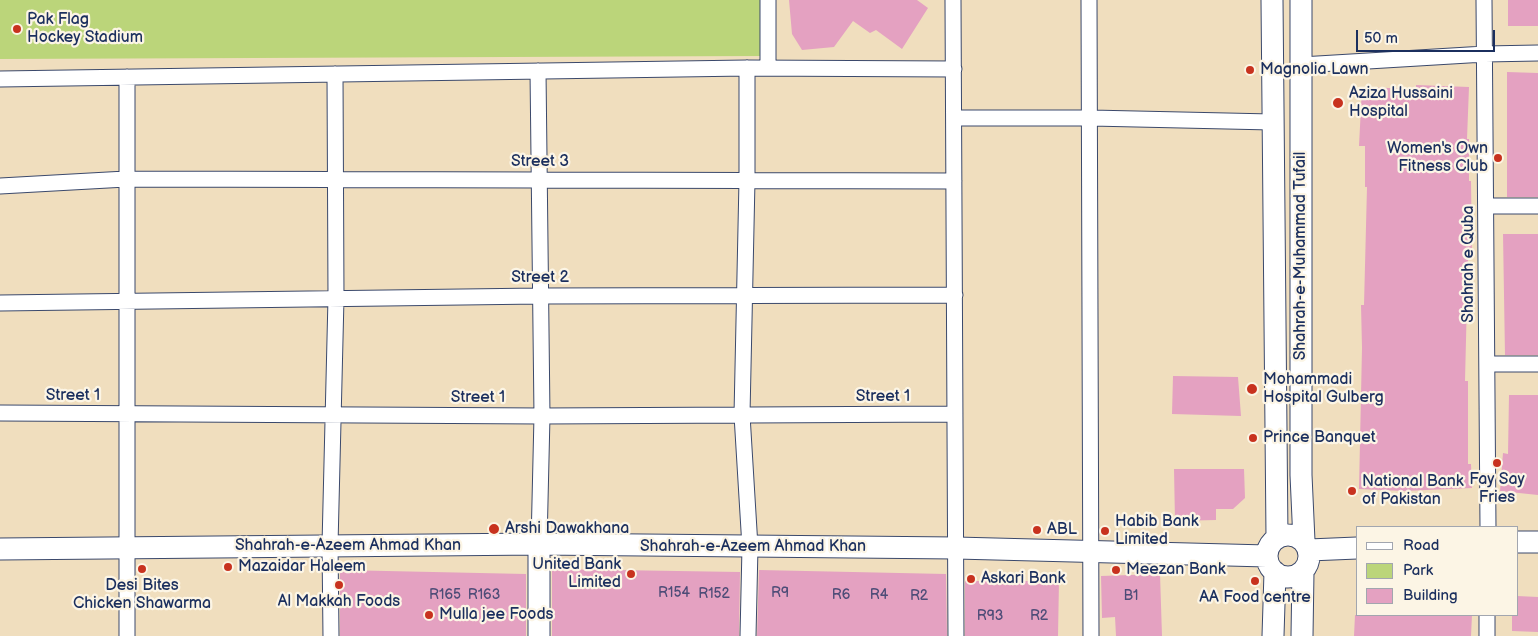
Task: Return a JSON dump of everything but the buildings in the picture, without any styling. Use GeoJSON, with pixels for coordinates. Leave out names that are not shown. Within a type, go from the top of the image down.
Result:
{"type":"FeatureCollection","features":[{"type":"Feature","properties":{"kind":"street"},"geometry":{"type":"LineString","coordinates":[[768,0],[768,68]]}},
{"type":"Feature","properties":{"kind":"street"},"geometry":{"type":"LineString","coordinates":[[952,0],[954,69],[956,636]]}},
{"type":"Feature","properties":{"kind":"street"},"geometry":{"type":"LineString","coordinates":[[1089,0],[1091,118],[1091,636]]}},
{"type":"Feature","properties":{"kind":"street","name":"Shahrah-e-Muhammad Tufail"},"geometry":{"type":"LineString","coordinates":[[1272,0],[1277,537]]}},
{"type":"Feature","properties":{"kind":"street","name":"Shahrah-e-Muhammad Tufail"},"geometry":{"type":"LineString","coordinates":[[1301,0],[1301,474],[1307,545]]}},
{"type":"Feature","properties":{"kind":"street","name":"Shahrah e Quba"},"geometry":{"type":"LineString","coordinates":[[1484,0],[1488,526]]}},
{"type":"Feature","properties":{"kind":"street"},"geometry":{"type":"LineString","coordinates":[[1301,65],[1485,54],[1538,53]]}},
{"type":"Feature","properties":{"kind":"street"},"geometry":{"type":"LineString","coordinates":[[747,68],[747,180],[742,415],[750,547],[748,636]]}},
{"type":"Feature","properties":{"kind":"street"},"geometry":{"type":"LineString","coordinates":[[0,78],[747,68],[954,69]]}},
{"type":"Feature","properties":{"kind":"street"},"geometry":{"type":"LineString","coordinates":[[538,71],[542,416],[539,636]]}},
{"type":"Feature","properties":{"kind":"street"},"geometry":{"type":"LineString","coordinates":[[331,636],[330,544],[336,298],[335,74]]}},
{"type":"Feature","properties":{"kind":"street"},"geometry":{"type":"LineString","coordinates":[[126,636],[127,77]]}},
{"type":"Feature","properties":{"kind":"street"},"geometry":{"type":"LineString","coordinates":[[954,118],[1091,118],[1272,122]]}},
{"type":"Feature","properties":{"kind":"street","name":"Street 3"},"geometry":{"type":"LineString","coordinates":[[0,186],[126,179],[954,181]]}},
{"type":"Feature","properties":{"kind":"street"},"geometry":{"type":"LineString","coordinates":[[1486,206],[1538,206]]}},
{"type":"Feature","properties":{"kind":"street","name":"Street 2"},"geometry":{"type":"LineString","coordinates":[[0,303],[540,296],[955,295]]}},
{"type":"Feature","properties":{"kind":"street"},"geometry":{"type":"LineString","coordinates":[[1487,364],[1538,364]]}},
{"type":"Feature","properties":{"kind":"street","name":"Street 1"},"geometry":{"type":"LineString","coordinates":[[0,413],[542,416],[956,414]]}},
{"type":"Feature","properties":{"kind":"street"},"geometry":{"type":"LineString","coordinates":[[1274,636],[1271,564],[1268,548],[1277,537],[1291,534],[1307,545],[1356,548]]}},
{"type":"Feature","properties":{"kind":"street"},"geometry":{"type":"LineString","coordinates":[[1518,542],[1538,542]]}},
{"type":"Feature","properties":{"kind":"street","name":"Shahrah-e-Azeem Ahmad Khan"},"geometry":{"type":"LineString","coordinates":[[0,549],[330,544],[956,548],[1091,552],[1271,564]]}},
{"type":"Feature","properties":{"kind":"street"},"geometry":{"type":"LineString","coordinates":[[1302,636],[1303,572],[1310,558],[1307,545]]}},
{"type":"Feature","properties":{"kind":"street"},"geometry":{"type":"LineString","coordinates":[[1271,564],[1289,578],[1303,572]]}},
{"type":"Feature","properties":{"kind":"street"},"geometry":{"type":"LineString","coordinates":[[1487,636],[1488,616]]}},
{"type":"Feature","properties":{"kind":"green space"},"geometry":{"type":"Polygon","coordinates":[[[0,0],[761,0],[761,56],[0,59],[0,0]]]}},
{"type":"Feature","properties":{"kind":"place","name":"Pak Flag Hockey Stadium"},"geometry":{"type":"Point","coordinates":[17,29]}},
{"type":"Feature","properties":{"kind":"place","name":"Magnolia Lawn"},"geometry":{"type":"Point","coordinates":[1250,70]}},
{"type":"Feature","properties":{"kind":"place","name":"Aziza Hussaini Hospital"},"geometry":{"type":"Point","coordinates":[1338,103]}},
{"type":"Feature","properties":{"kind":"place","name":"Women's Own Fitness Club"},"geometry":{"type":"Point","coordinates":[1498,158]}},
{"type":"Feature","properties":{"kind":"place","name":"Mohammadi Hospital Gulberg"},"geometry":{"type":"Point","coordinates":[1252,389]}},
{"type":"Feature","properties":{"kind":"place","name":"Prince Banquet"},"geometry":{"type":"Point","coordinates":[1253,438]}},
{"type":"Feature","properties":{"kind":"place","name":"Fay Say Fries"},"geometry":{"type":"Point","coordinates":[1497,463]}},
{"type":"Feature","properties":{"kind":"place","name":"National Bank of Pakistan"},"geometry":{"type":"Point","coordinates":[1352,491]}},
{"type":"Feature","properties":{"kind":"place","name":"Arshi Dawakhana"},"geometry":{"type":"Point","coordinates":[494,529]}},
{"type":"Feature","properties":{"kind":"place","name":"ABL"},"geometry":{"type":"Point","coordinates":[1037,530]}},
{"type":"Feature","properties":{"kind":"place","name":"Habib Bank Limited"},"geometry":{"type":"Point","coordinates":[1105,531]}},
{"type":"Feature","properties":{"kind":"place","name":"Mazaidar Haleem"},"geometry":{"type":"Point","coordinates":[228,567]}},
{"type":"Feature","properties":{"kind":"place","name":"Desi Bites Chicken Shawarma"},"geometry":{"type":"Point","coordinates":[142,569]}},
{"type":"Feature","properties":{"kind":"place","name":"Meezan Bank"},"geometry":{"type":"Point","coordinates":[1116,570]}},
{"type":"Feature","properties":{"kind":"place","name":"United Bank Limited"},"geometry":{"type":"Point","coordinates":[631,574]}},
{"type":"Feature","properties":{"kind":"place","name":"Askari Bank"},"geometry":{"type":"Point","coordinates":[971,579]}},
{"type":"Feature","properties":{"kind":"place","name":"AA Food centre"},"geometry":{"type":"Point","coordinates":[1255,581]}},
{"type":"Feature","properties":{"kind":"place","name":"Al Makkah Foods"},"geometry":{"type":"Point","coordinates":[339,585]}},
{"type":"Feature","properties":{"kind":"place","name":"Mulla jee Foods"},"geometry":{"type":"Point","coordinates":[429,615]}}]}
